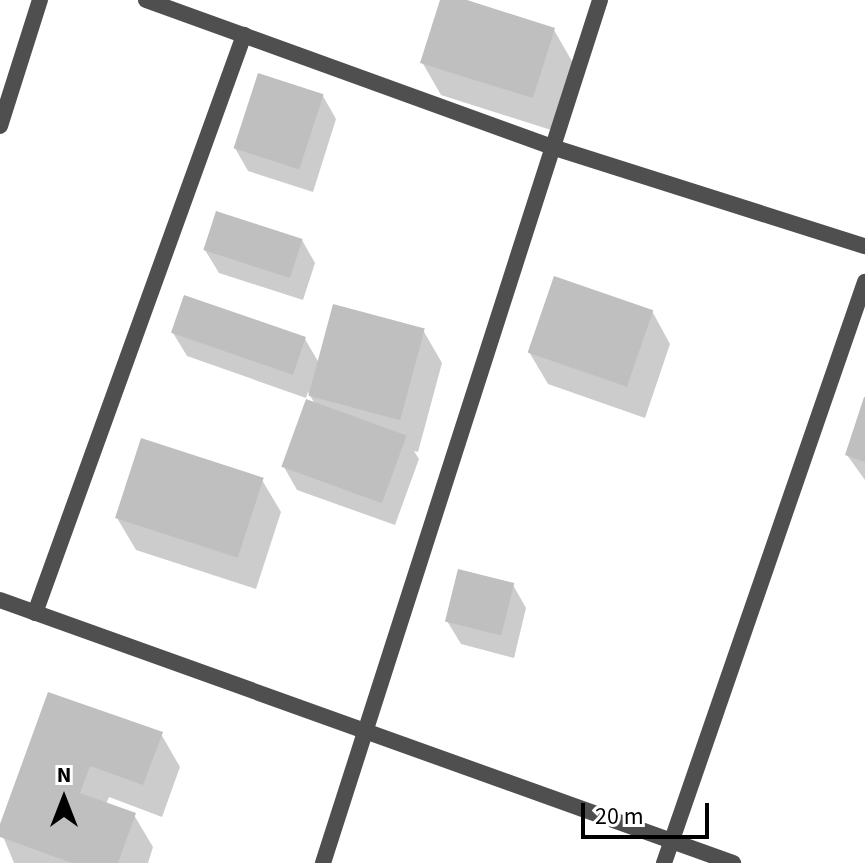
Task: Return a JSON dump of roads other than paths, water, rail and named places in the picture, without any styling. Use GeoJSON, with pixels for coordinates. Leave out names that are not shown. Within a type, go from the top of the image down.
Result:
{"type":"FeatureCollection","features":[{"type":"Feature","properties":{"kind":"street"},"geometry":{"type":"LineString","coordinates":[[0,126],[40,0]]}},
{"type":"Feature","properties":{"kind":"street"},"geometry":{"type":"LineString","coordinates":[[146,0],[552,147],[865,246]]}},
{"type":"Feature","properties":{"kind":"street"},"geometry":{"type":"LineString","coordinates":[[323,863],[600,0]]}},
{"type":"Feature","properties":{"kind":"street"},"geometry":{"type":"LineString","coordinates":[[35,613],[244,35]]}},
{"type":"Feature","properties":{"kind":"street"},"geometry":{"type":"LineString","coordinates":[[664,863],[865,282]]}},
{"type":"Feature","properties":{"kind":"street"},"geometry":{"type":"LineString","coordinates":[[0,600],[366,734],[733,863]]}}]}
